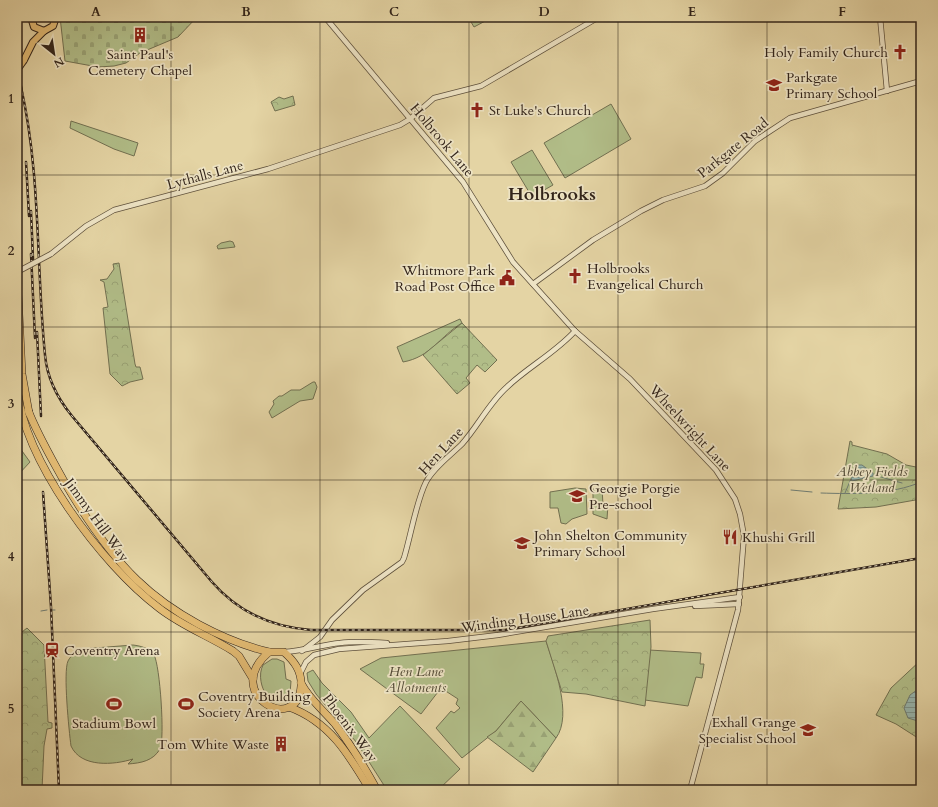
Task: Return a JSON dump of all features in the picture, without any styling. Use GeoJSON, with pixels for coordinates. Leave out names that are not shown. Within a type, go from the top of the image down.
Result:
{"type":"FeatureCollection","features":[{"type":"Feature","properties":{"kind":"highway"},"geometry":{"type":"LineString","coordinates":[[17,273],[22,374],[28,410],[34,433],[47,463],[47,471]]}},
{"type":"Feature","properties":{"kind":"highway","name":"Jimmy Hill Way"},"geometry":{"type":"LineString","coordinates":[[17,388],[24,421],[47,471],[65,503],[100,551],[133,586],[174,618],[233,651],[253,678]]}},
{"type":"Feature","properties":{"kind":"highway"},"geometry":{"type":"LineString","coordinates":[[28,410],[35,428],[54,463],[51,471],[65,503]]}},
{"type":"Feature","properties":{"kind":"highway","name":"Jimmy Hill Way"},"geometry":{"type":"LineString","coordinates":[[54,463],[98,534],[121,563],[142,585],[206,627],[242,644],[269,652]]}},
{"type":"Feature","properties":{"kind":"highway"},"geometry":{"type":"LineString","coordinates":[[269,652],[284,652],[296,665],[300,674],[301,683],[299,697],[289,707],[274,708],[266,705],[256,693],[253,678],[260,661],[269,652]]}},
{"type":"Feature","properties":{"kind":"highway","name":"Phoenix Way"},"geometry":{"type":"LineString","coordinates":[[301,683],[306,692],[335,725],[377,790]]}},
{"type":"Feature","properties":{"kind":"highway","name":"Phoenix Way"},"geometry":{"type":"LineString","coordinates":[[289,707],[318,721],[330,732],[354,763],[370,790]]}},
{"type":"Feature","properties":{"kind":"main road"},"geometry":{"type":"LineString","coordinates":[[31,17],[34,33],[33,42]]}},
{"type":"Feature","properties":{"kind":"main road"},"geometry":{"type":"LineString","coordinates":[[17,70],[33,42],[44,31],[53,26],[56,17]]}},
{"type":"Feature","properties":{"kind":"main road"},"geometry":{"type":"LineString","coordinates":[[32,25],[36,29],[44,31]]}},
{"type":"Feature","properties":{"kind":"street","name":"Holbrook Lane"},"geometry":{"type":"LineString","coordinates":[[325,17],[463,182],[507,253],[533,284]]}},
{"type":"Feature","properties":{"kind":"street","name":"Lythalls Lane"},"geometry":{"type":"LineString","coordinates":[[17,273],[51,254],[86,226],[114,210],[274,167],[397,126],[410,119],[434,98],[481,86],[599,17]]}},
{"type":"Feature","properties":{"kind":"street"},"geometry":{"type":"LineString","coordinates":[[880,17],[887,91]]}},
{"type":"Feature","properties":{"kind":"street","name":"Parkgate Road"},"geometry":{"type":"LineString","coordinates":[[533,284],[593,240],[637,214],[663,200],[705,186],[723,173],[755,141],[784,122],[810,111],[920,82]]}},
{"type":"Feature","properties":{"kind":"street","name":"Wheelwright Lane"},"geometry":{"type":"LineString","coordinates":[[533,284],[575,331],[630,379],[716,470],[730,489],[738,507],[744,532],[739,604],[730,643],[690,790]]}},
{"type":"Feature","properties":{"kind":"street","name":"Hen Lane"},"geometry":{"type":"LineString","coordinates":[[302,651],[320,637],[332,620],[363,590],[402,562],[424,488],[433,471],[450,457],[473,432],[507,387],[559,346],[575,331]]}},
{"type":"Feature","properties":{"kind":"street","name":"Winding House Lane"},"geometry":{"type":"LineString","coordinates":[[314,655],[339,649],[448,641],[498,635],[654,609],[740,597]]}},
{"type":"Feature","properties":{"kind":"street","name":"Winding House Lane"},"geometry":{"type":"LineString","coordinates":[[654,609],[739,604]]}},
{"type":"Feature","properties":{"kind":"street","name":"Hen Lane"},"geometry":{"type":"LineString","coordinates":[[314,655],[318,647],[320,637]]}},
{"type":"Feature","properties":{"kind":"street","name":"Winding House Lane"},"geometry":{"type":"LineString","coordinates":[[284,652],[302,651],[356,641],[399,644]]}},
{"type":"Feature","properties":{"kind":"street"},"geometry":{"type":"LineString","coordinates":[[300,674],[306,662],[314,655]]}},
{"type":"Feature","properties":{"kind":"green space"},"geometry":{"type":"Polygon","coordinates":[[[60,17],[197,17],[178,37],[140,53],[126,63],[114,66],[98,67],[65,61],[60,17]]]}},
{"type":"Feature","properties":{"kind":"green space"},"geometry":{"type":"Polygon","coordinates":[[[468,17],[490,17],[474,27],[468,17]]]}},
{"type":"Feature","properties":{"kind":"green space"},"geometry":{"type":"Polygon","coordinates":[[[293,96],[295,105],[275,111],[271,102],[279,97],[284,99],[293,96]]]}},
{"type":"Feature","properties":{"kind":"green space"},"geometry":{"type":"Polygon","coordinates":[[[611,104],[631,139],[565,178],[544,143],[611,104]]]}},
{"type":"Feature","properties":{"kind":"green space"},"geometry":{"type":"Polygon","coordinates":[[[71,121],[138,143],[134,156],[114,149],[70,128],[71,121]]]}},
{"type":"Feature","properties":{"kind":"green space"},"geometry":{"type":"Polygon","coordinates":[[[532,150],[553,185],[532,197],[511,162],[532,150]]]}},
{"type":"Feature","properties":{"kind":"green space"},"geometry":{"type":"Polygon","coordinates":[[[230,241],[233,242],[235,247],[218,249],[217,246],[221,243],[230,241]]]}},
{"type":"Feature","properties":{"kind":"green space"},"geometry":{"type":"Polygon","coordinates":[[[119,263],[135,364],[136,367],[140,367],[143,379],[130,382],[122,386],[110,374],[103,308],[108,307],[104,282],[100,280],[107,279],[114,269],[113,264],[119,263]]]}},
{"type":"Feature","properties":{"kind":"green space"},"geometry":{"type":"Polygon","coordinates":[[[460,319],[462,323],[454,328],[428,351],[421,356],[403,362],[397,347],[460,319]]]}},
{"type":"Feature","properties":{"kind":"green space"},"geometry":{"type":"Polygon","coordinates":[[[462,323],[497,360],[485,372],[477,365],[466,378],[470,383],[457,394],[423,355],[462,323]]]}},
{"type":"Feature","properties":{"kind":"green space"},"geometry":{"type":"Polygon","coordinates":[[[315,382],[317,387],[313,399],[300,401],[272,418],[269,412],[274,404],[273,401],[291,390],[300,390],[315,382]]]}},
{"type":"Feature","properties":{"kind":"green space","name":"Abbey Fields Wetland"},"geometry":{"type":"Polygon","coordinates":[[[850,441],[852,442],[852,445],[887,454],[906,465],[921,468],[921,499],[876,507],[838,509],[850,441]]]}},
{"type":"Feature","properties":{"kind":"green space"},"geometry":{"type":"Polygon","coordinates":[[[17,444],[30,462],[17,476],[17,444]]]}},
{"type":"Feature","properties":{"kind":"green space"},"geometry":{"type":"Polygon","coordinates":[[[575,488],[586,489],[587,514],[572,519],[566,524],[561,523],[558,508],[550,508],[550,492],[575,488]]]}},
{"type":"Feature","properties":{"kind":"green space"},"geometry":{"type":"Polygon","coordinates":[[[602,488],[603,505],[608,505],[607,519],[593,514],[593,489],[602,488]]]}},
{"type":"Feature","properties":{"kind":"green space"},"geometry":{"type":"Polygon","coordinates":[[[650,620],[651,647],[645,706],[586,694],[562,692],[546,641],[548,636],[650,620]]]}},
{"type":"Feature","properties":{"kind":"green space"},"geometry":{"type":"Polygon","coordinates":[[[27,628],[44,645],[48,722],[52,723],[52,728],[47,729],[44,746],[42,790],[17,790],[17,636],[27,628]]]}},
{"type":"Feature","properties":{"kind":"green space","name":"Hen Lane Allotments"},"geometry":{"type":"Polygon","coordinates":[[[546,641],[557,677],[562,704],[563,717],[561,728],[556,738],[521,701],[496,731],[462,758],[436,728],[451,711],[454,713],[460,708],[456,704],[458,699],[441,688],[421,714],[360,669],[381,658],[546,641]]]}},
{"type":"Feature","properties":{"kind":"green space","name":"Stadium Bowl"},"geometry":{"type":"Polygon","coordinates":[[[133,645],[150,651],[154,655],[156,662],[160,686],[162,718],[160,749],[150,759],[138,763],[128,764],[133,759],[117,763],[99,763],[82,758],[71,746],[66,689],[68,661],[74,654],[82,649],[133,645]]]}},
{"type":"Feature","properties":{"kind":"green space"},"geometry":{"type":"Polygon","coordinates":[[[649,650],[701,653],[700,664],[704,664],[702,678],[696,677],[688,706],[645,700],[649,650]]]}},
{"type":"Feature","properties":{"kind":"green space"},"geometry":{"type":"Polygon","coordinates":[[[272,659],[277,659],[284,662],[286,679],[291,681],[290,694],[283,700],[276,701],[271,699],[266,694],[261,680],[263,665],[272,659]]]}},
{"type":"Feature","properties":{"kind":"green space"},"geometry":{"type":"Polygon","coordinates":[[[921,660],[921,740],[896,724],[876,715],[891,688],[921,660]]]}},
{"type":"Feature","properties":{"kind":"green space"},"geometry":{"type":"Polygon","coordinates":[[[313,670],[322,683],[351,712],[369,738],[400,706],[460,769],[438,790],[387,790],[357,743],[316,694],[308,681],[307,673],[313,670]]]}},
{"type":"Feature","properties":{"kind":"green space"},"geometry":{"type":"Polygon","coordinates":[[[521,701],[556,738],[533,772],[487,737],[496,731],[521,701]]]}},
{"type":"Feature","properties":{"kind":"water"},"geometry":{"type":"Polygon","coordinates":[[[857,465],[862,465],[873,473],[873,476],[852,481],[851,479],[857,465]]]}},
{"type":"Feature","properties":{"kind":"water"},"geometry":{"type":"Polygon","coordinates":[[[921,687],[921,722],[908,718],[904,708],[910,695],[921,687]]]}},
{"type":"Feature","properties":{"kind":"waterway"},"geometry":{"type":"LineString","coordinates":[[874,475],[902,483]]}},
{"type":"Feature","properties":{"kind":"waterway"},"geometry":{"type":"LineString","coordinates":[[845,493],[851,479]]}},
{"type":"Feature","properties":{"kind":"waterway"},"geometry":{"type":"LineString","coordinates":[[821,493],[872,493],[897,489],[921,482]]}},
{"type":"Feature","properties":{"kind":"waterway"},"geometry":{"type":"LineString","coordinates":[[791,490],[812,492]]}},
{"type":"Feature","properties":{"kind":"waterway"},"geometry":{"type":"LineString","coordinates":[[41,611],[47,610]]}},
{"type":"Feature","properties":{"kind":"railway"},"geometry":{"type":"LineString","coordinates":[[17,61],[22,93]]}},
{"type":"Feature","properties":{"kind":"railway"},"geometry":{"type":"LineString","coordinates":[[21,87],[32,153],[45,355],[48,372],[54,388],[62,403],[72,416],[212,582],[222,593],[244,610],[282,625],[311,630],[505,630],[921,558]]}},
{"type":"Feature","properties":{"kind":"railway"},"geometry":{"type":"LineString","coordinates":[[26,162],[29,216]]}},
{"type":"Feature","properties":{"kind":"railway"},"geometry":{"type":"LineString","coordinates":[[31,211],[33,259]]}},
{"type":"Feature","properties":{"kind":"railway"},"geometry":{"type":"LineString","coordinates":[[31,254],[35,338]]}},
{"type":"Feature","properties":{"kind":"railway"},"geometry":{"type":"LineString","coordinates":[[37,332],[41,416]]}},
{"type":"Feature","properties":{"kind":"railway"},"geometry":{"type":"LineString","coordinates":[[43,492],[51,607],[59,790]]}},
{"type":"Feature","properties":{"kind":"place","name":"Saint Paul's Cemetery Chapel"},"geometry":{"type":"Point","coordinates":[140,35]}},
{"type":"Feature","properties":{"kind":"place","name":"Holy Family Church"},"geometry":{"type":"Point","coordinates":[900,52]}},
{"type":"Feature","properties":{"kind":"place","name":"Parkgate Primary School"},"geometry":{"type":"Point","coordinates":[774,85]}},
{"type":"Feature","properties":{"kind":"place","name":"St Luke's Church"},"geometry":{"type":"Point","coordinates":[477,110]}},
{"type":"Feature","properties":{"kind":"place","name":"Holbrooks Evangelical Church"},"geometry":{"type":"Point","coordinates":[575,276]}},
{"type":"Feature","properties":{"kind":"place","name":"Whitmore Park Road Post Office"},"geometry":{"type":"Point","coordinates":[507,278]}},
{"type":"Feature","properties":{"kind":"place","name":"Georgie Porgie Pre-school"},"geometry":{"type":"Point","coordinates":[577,496]}},
{"type":"Feature","properties":{"kind":"place","name":"Khushi Grill"},"geometry":{"type":"Point","coordinates":[730,537]}},
{"type":"Feature","properties":{"kind":"place","name":"John Shelton Community Primary School"},"geometry":{"type":"Point","coordinates":[522,543]}},
{"type":"Feature","properties":{"kind":"place","name":"Coventry Arena"},"geometry":{"type":"Point","coordinates":[52,650]}},
{"type":"Feature","properties":{"kind":"place","name":"Stadium Bowl"},"geometry":{"type":"Point","coordinates":[114,704]}},
{"type":"Feature","properties":{"kind":"place","name":"Coventry Building Society Arena"},"geometry":{"type":"Point","coordinates":[186,704]}},
{"type":"Feature","properties":{"kind":"place","name":"Exhall Grange Specialist School"},"geometry":{"type":"Point","coordinates":[808,730]}},
{"type":"Feature","properties":{"kind":"place","name":"Tom White Waste"},"geometry":{"type":"Point","coordinates":[281,744]}},
{"type":"Feature","properties":{"kind":"district","name":"Holbrooks"},"geometry":{"type":"Point","coordinates":[552,194]}}]}
